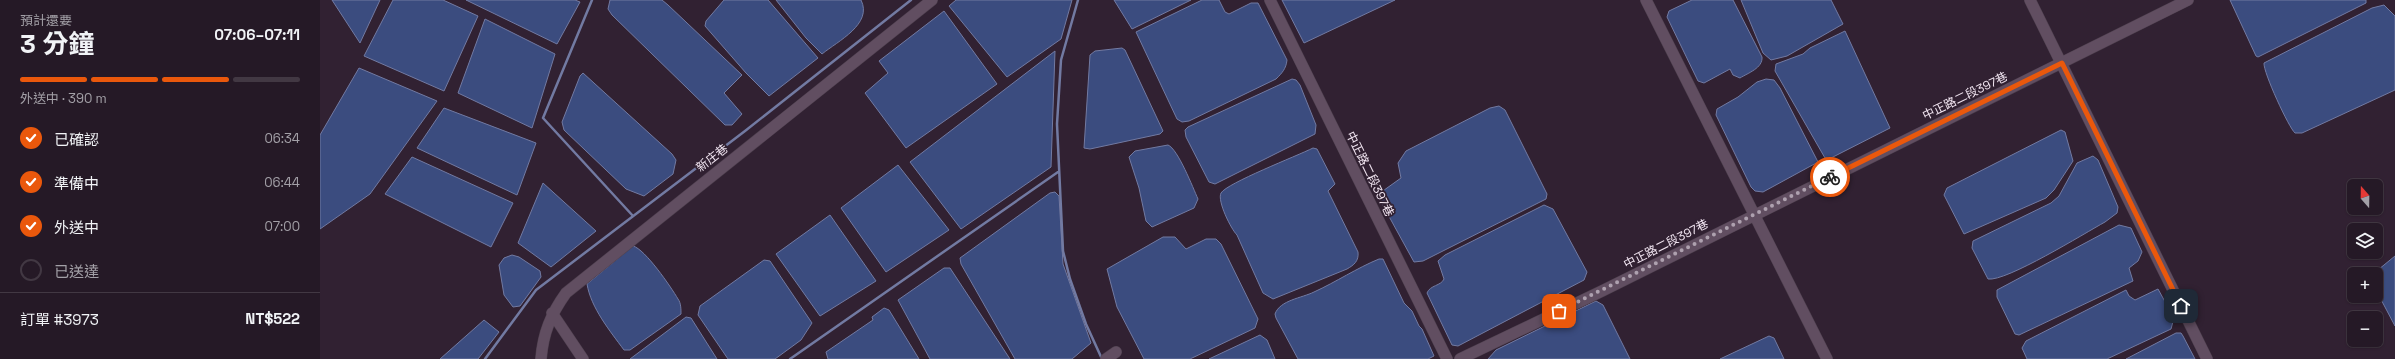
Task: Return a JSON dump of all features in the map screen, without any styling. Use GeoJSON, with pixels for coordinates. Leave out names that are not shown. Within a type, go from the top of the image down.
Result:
{"type":"FeatureCollection","features":[{"type":"Feature","properties":{"kind":"street","name":"新庄巷"},"geometry":{"type":"LineString","coordinates":[[541,359],[542,340],[552,313],[566,293],[622,246],[932,0]]}},
{"type":"Feature","properties":{"kind":"street","name":"中正路二段397巷"},"geometry":{"type":"LineString","coordinates":[[1270,0],[1447,359]]}},
{"type":"Feature","properties":{"kind":"street"},"geometry":{"type":"LineString","coordinates":[[1646,0],[1827,359]]}},
{"type":"Feature","properties":{"kind":"street"},"geometry":{"type":"LineString","coordinates":[[2030,0],[2208,359]]}},
{"type":"Feature","properties":{"kind":"street","name":"中正路二段397巷"},"geometry":{"type":"LineString","coordinates":[[1460,359],[2188,0]]}},
{"type":"Feature","properties":{"kind":"street"},"geometry":{"type":"LineString","coordinates":[[552,313],[584,359]]}},
{"type":"Feature","properties":{"kind":"street"},"geometry":{"type":"LineString","coordinates":[[1106,359],[1116,352]]}},
{"type":"Feature","properties":{"kind":"water"},"geometry":{"type":"Polygon","coordinates":[[[332,0],[380,0],[360,43],[332,0]]]}},
{"type":"Feature","properties":{"kind":"water"},"geometry":{"type":"Polygon","coordinates":[[[393,0],[443,0],[478,16],[444,91],[364,56],[393,0]]]}},
{"type":"Feature","properties":{"kind":"water"},"geometry":{"type":"Polygon","coordinates":[[[466,0],[575,0],[580,2],[557,44],[466,0]]]}},
{"type":"Feature","properties":{"kind":"water"},"geometry":{"type":"Polygon","coordinates":[[[610,0],[662,0],[742,75],[724,93],[742,114],[732,125],[725,125],[612,15],[608,9],[610,0]]]}},
{"type":"Feature","properties":{"kind":"water"},"geometry":{"type":"Polygon","coordinates":[[[724,0],[768,0],[818,58],[769,96],[746,73],[705,26],[706,21],[724,0]]]}},
{"type":"Feature","properties":{"kind":"water"},"geometry":{"type":"Polygon","coordinates":[[[776,0],[861,0],[863,9],[862,17],[858,24],[845,38],[822,54],[806,38],[776,0]]]}},
{"type":"Feature","properties":{"kind":"water"},"geometry":{"type":"Polygon","coordinates":[[[956,0],[1072,0],[1061,39],[1007,77],[949,6],[956,0]]]}},
{"type":"Feature","properties":{"kind":"water"},"geometry":{"type":"Polygon","coordinates":[[[1114,0],[1191,0],[1132,29],[1114,0]]]}},
{"type":"Feature","properties":{"kind":"water"},"geometry":{"type":"Polygon","coordinates":[[[1202,0],[1219,0],[1225,12],[1229,14],[1251,3],[1258,3],[1287,60],[1286,66],[1276,79],[1189,121],[1182,122],[1177,119],[1136,32],[1202,0]]]}},
{"type":"Feature","properties":{"kind":"water"},"geometry":{"type":"Polygon","coordinates":[[[1282,0],[1395,0],[1304,43],[1282,0]]]}},
{"type":"Feature","properties":{"kind":"water"},"geometry":{"type":"Polygon","coordinates":[[[1692,0],[1733,0],[1762,57],[1762,61],[1758,67],[1740,78],[1733,75],[1730,69],[1704,83],[1698,81],[1667,17],[1669,11],[1692,0]]]}},
{"type":"Feature","properties":{"kind":"water"},"geometry":{"type":"Polygon","coordinates":[[[1741,0],[1831,0],[1843,24],[1787,56],[1771,60],[1763,53],[1741,0]]]}},
{"type":"Feature","properties":{"kind":"water"},"geometry":{"type":"Polygon","coordinates":[[[2230,0],[2366,0],[2366,3],[2258,57],[2256,56],[2230,0]]]}},
{"type":"Feature","properties":{"kind":"water"},"geometry":{"type":"Polygon","coordinates":[[[2384,5],[2395,16],[2395,90],[2302,133],[2295,133],[2287,121],[2277,100],[2264,63],[2372,8],[2384,5]]]}},
{"type":"Feature","properties":{"kind":"water"},"geometry":{"type":"Polygon","coordinates":[[[944,11],[997,84],[906,148],[865,93],[888,73],[879,61],[944,11]]]}},
{"type":"Feature","properties":{"kind":"water"},"geometry":{"type":"Polygon","coordinates":[[[485,19],[555,54],[532,128],[458,93],[485,19]]]}},
{"type":"Feature","properties":{"kind":"water"},"geometry":{"type":"Polygon","coordinates":[[[1845,31],[1890,128],[1829,159],[1825,158],[1775,71],[1776,64],[1803,54],[1810,48],[1845,31]]]}},
{"type":"Feature","properties":{"kind":"water"},"geometry":{"type":"Polygon","coordinates":[[[1122,48],[1125,50],[1163,131],[1160,134],[1090,149],[1084,148],[1090,55],[1095,51],[1122,48]]]}},
{"type":"Feature","properties":{"kind":"water"},"geometry":{"type":"Polygon","coordinates":[[[1055,51],[1051,167],[961,229],[910,162],[1055,51]]]}},
{"type":"Feature","properties":{"kind":"water"},"geometry":{"type":"Polygon","coordinates":[[[359,68],[437,101],[370,194],[320,229],[320,135],[359,68]]]}},
{"type":"Feature","properties":{"kind":"water"},"geometry":{"type":"Polygon","coordinates":[[[583,73],[672,154],[676,160],[673,174],[644,196],[626,189],[564,130],[562,122],[580,76],[583,73]]]}},
{"type":"Feature","properties":{"kind":"water"},"geometry":{"type":"Polygon","coordinates":[[[1292,79],[1296,80],[1300,85],[1316,125],[1315,134],[1215,184],[1209,182],[1186,137],[1185,130],[1188,127],[1292,79]]]}},
{"type":"Feature","properties":{"kind":"water"},"geometry":{"type":"Polygon","coordinates":[[[1766,79],[1774,80],[1780,88],[1818,162],[1763,192],[1755,191],[1751,187],[1716,115],[1717,109],[1738,97],[1757,82],[1766,79]]]}},
{"type":"Feature","properties":{"kind":"water"},"geometry":{"type":"Polygon","coordinates":[[[1499,106],[1505,110],[1547,194],[1546,199],[1423,261],[1414,262],[1380,200],[1380,193],[1401,178],[1398,163],[1406,151],[1490,108],[1499,106]]]}},
{"type":"Feature","properties":{"kind":"water"},"geometry":{"type":"Polygon","coordinates":[[[444,108],[536,143],[517,195],[417,148],[444,108]]]}},
{"type":"Feature","properties":{"kind":"water"},"geometry":{"type":"Polygon","coordinates":[[[2061,130],[2065,132],[2073,161],[2054,190],[2046,198],[1964,234],[1944,195],[1947,188],[2061,130]]]}},
{"type":"Feature","properties":{"kind":"water"},"geometry":{"type":"Polygon","coordinates":[[[1168,145],[1172,148],[1181,161],[1198,199],[1194,208],[1152,227],[1146,221],[1139,188],[1129,157],[1135,151],[1168,145]]]}},
{"type":"Feature","properties":{"kind":"water"},"geometry":{"type":"Polygon","coordinates":[[[1313,148],[1317,149],[1335,184],[1328,191],[1358,252],[1358,258],[1354,264],[1347,269],[1273,299],[1263,293],[1237,235],[1225,215],[1220,197],[1221,193],[1249,176],[1313,148]]]}},
{"type":"Feature","properties":{"kind":"water"},"geometry":{"type":"Polygon","coordinates":[[[2093,156],[2098,160],[2118,207],[2117,213],[2105,222],[2064,246],[2028,265],[1997,278],[1988,279],[1972,248],[1973,241],[2051,203],[2059,196],[2077,163],[2093,156]]]}},
{"type":"Feature","properties":{"kind":"water"},"geometry":{"type":"Polygon","coordinates":[[[412,157],[513,203],[491,247],[385,194],[412,157]]]}},
{"type":"Feature","properties":{"kind":"water"},"geometry":{"type":"Polygon","coordinates":[[[898,165],[949,230],[886,272],[841,208],[898,165]]]}},
{"type":"Feature","properties":{"kind":"water"},"geometry":{"type":"Polygon","coordinates":[[[543,183],[596,231],[551,267],[518,243],[543,183]]]}},
{"type":"Feature","properties":{"kind":"water"},"geometry":{"type":"Polygon","coordinates":[[[1055,192],[1059,196],[1063,264],[1091,343],[1072,359],[1015,359],[961,264],[960,258],[1050,193],[1055,192]]]}},
{"type":"Feature","properties":{"kind":"water"},"geometry":{"type":"Polygon","coordinates":[[[1544,205],[1553,209],[1587,272],[1584,280],[1458,346],[1452,345],[1427,293],[1430,288],[1440,283],[1444,279],[1438,261],[1445,255],[1544,205]]]}},
{"type":"Feature","properties":{"kind":"water"},"geometry":{"type":"Polygon","coordinates":[[[830,215],[876,281],[820,316],[776,254],[830,215]]]}},
{"type":"Feature","properties":{"kind":"water"},"geometry":{"type":"Polygon","coordinates":[[[2119,225],[2131,228],[2142,252],[2138,261],[2129,268],[2133,281],[2019,335],[2015,334],[1997,297],[1997,290],[2119,225]]]}},
{"type":"Feature","properties":{"kind":"water"},"geometry":{"type":"Polygon","coordinates":[[[1163,237],[1175,237],[1186,249],[1206,239],[1216,239],[1221,244],[1258,319],[1255,328],[1190,359],[1144,359],[1117,307],[1107,269],[1163,237]]]}},
{"type":"Feature","properties":{"kind":"water"},"geometry":{"type":"Polygon","coordinates":[[[633,246],[651,261],[664,278],[679,301],[681,306],[681,314],[630,350],[624,350],[607,327],[592,302],[587,284],[633,246]]]}},
{"type":"Feature","properties":{"kind":"water"},"geometry":{"type":"Polygon","coordinates":[[[512,255],[519,257],[540,271],[541,277],[520,306],[513,307],[504,295],[499,265],[504,258],[512,255]]]}},
{"type":"Feature","properties":{"kind":"water"},"geometry":{"type":"Polygon","coordinates":[[[2395,256],[2395,326],[2383,303],[2383,267],[2382,267],[2395,256]]]}},
{"type":"Feature","properties":{"kind":"water"},"geometry":{"type":"Polygon","coordinates":[[[1379,259],[1383,259],[1404,303],[1412,311],[1422,329],[1434,356],[1428,359],[1298,359],[1276,318],[1275,314],[1278,309],[1286,302],[1314,292],[1379,259]]]}},
{"type":"Feature","properties":{"kind":"water"},"geometry":{"type":"Polygon","coordinates":[[[764,260],[770,261],[812,323],[801,340],[775,359],[728,359],[698,315],[700,306],[764,260]]]}},
{"type":"Feature","properties":{"kind":"water"},"geometry":{"type":"Polygon","coordinates":[[[944,268],[950,268],[1010,359],[930,359],[898,300],[944,268]]]}},
{"type":"Feature","properties":{"kind":"water"},"geometry":{"type":"Polygon","coordinates":[[[2158,289],[2174,318],[2171,329],[2107,359],[2027,359],[2022,348],[2026,341],[2126,290],[2129,296],[2135,300],[2158,289]]]}},
{"type":"Feature","properties":{"kind":"water"},"geometry":{"type":"Polygon","coordinates":[[[1596,301],[1603,305],[1630,359],[1488,359],[1496,350],[1596,301]]]}},
{"type":"Feature","properties":{"kind":"water"},"geometry":{"type":"Polygon","coordinates":[[[884,308],[889,310],[919,359],[828,359],[826,352],[873,320],[872,317],[884,308]]]}},
{"type":"Feature","properties":{"kind":"water"},"geometry":{"type":"Polygon","coordinates":[[[686,317],[691,318],[717,359],[630,359],[686,317]]]}},
{"type":"Feature","properties":{"kind":"water"},"geometry":{"type":"Polygon","coordinates":[[[484,320],[499,332],[478,359],[440,359],[484,320]]]}},
{"type":"Feature","properties":{"kind":"water"},"geometry":{"type":"Polygon","coordinates":[[[2176,333],[2181,333],[2195,359],[2126,359],[2176,333]]]}},
{"type":"Feature","properties":{"kind":"water"},"geometry":{"type":"Polygon","coordinates":[[[1260,335],[1267,340],[1275,359],[1209,359],[1260,335]]]}},
{"type":"Feature","properties":{"kind":"water"},"geometry":{"type":"Polygon","coordinates":[[[1769,336],[1774,338],[1784,359],[1720,359],[1769,336]]]}},
{"type":"Feature","properties":{"kind":"waterway"},"geometry":{"type":"LineString","coordinates":[[592,0],[543,118],[633,216]]}},
{"type":"Feature","properties":{"kind":"waterway"},"geometry":{"type":"LineString","coordinates":[[485,359],[536,290],[745,131],[911,0]]}},
{"type":"Feature","properties":{"kind":"waterway"},"geometry":{"type":"LineString","coordinates":[[1078,0],[1061,60],[1057,124],[1063,251],[1070,279],[1086,324],[1102,359]]}},
{"type":"Feature","properties":{"kind":"waterway"},"geometry":{"type":"LineString","coordinates":[[790,359],[1058,172]]}},
{"type":"Feature","properties":{"kind":"way so far"},"geometry":{"type":"LineString","coordinates":[[1559,311],[1830,177]]}},
{"type":"Feature","properties":{"kind":"route"},"geometry":{"type":"LineString","coordinates":[[1830,177],[2062,63],[2181,306]]}}]}
